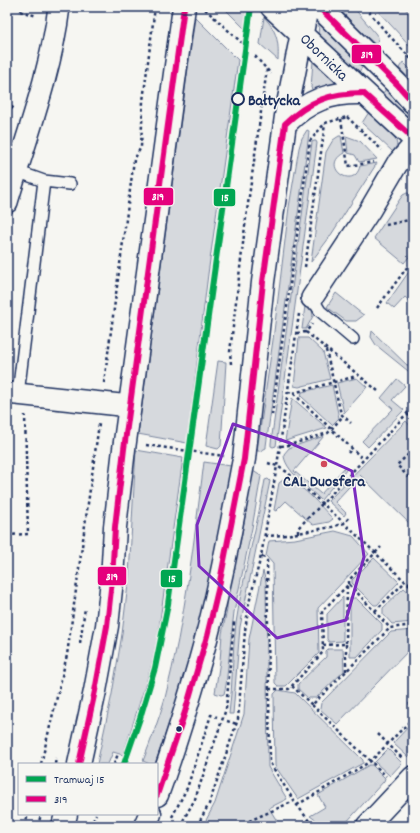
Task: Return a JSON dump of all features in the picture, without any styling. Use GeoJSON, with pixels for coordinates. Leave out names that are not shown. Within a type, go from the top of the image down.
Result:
{"type":"FeatureCollection","features":[{"type":"Feature","properties":{"kind":"main road"},"geometry":{"type":"LineString","coordinates":[[79,763],[97,684],[107,626],[112,580],[115,527],[125,442],[184,7]]}},
{"type":"Feature","properties":{"kind":"main road","name":"Obornicka"},"geometry":{"type":"LineString","coordinates":[[272,7],[413,138]]}},
{"type":"Feature","properties":{"kind":"main road"},"geometry":{"type":"LineString","coordinates":[[158,792],[200,661],[228,546],[244,459],[263,282],[285,124],[307,7]]}},
{"type":"Feature","properties":{"kind":"main road","name":"Obornicka"},"geometry":{"type":"LineString","coordinates":[[319,7],[397,84],[413,102]]}},
{"type":"Feature","properties":{"kind":"main road"},"geometry":{"type":"LineString","coordinates":[[285,124],[295,114],[317,100],[341,93],[363,93]]}},
{"type":"Feature","properties":{"kind":"main road"},"geometry":{"type":"LineString","coordinates":[[63,826],[66,815]]}},
{"type":"Feature","properties":{"kind":"main road"},"geometry":{"type":"LineString","coordinates":[[145,826],[150,815]]}},
{"type":"Feature","properties":{"kind":"street"},"geometry":{"type":"LineString","coordinates":[[7,202],[56,31],[59,7]]}},
{"type":"Feature","properties":{"kind":"street"},"geometry":{"type":"LineString","coordinates":[[306,305],[370,210],[387,162],[413,146]]}},
{"type":"Feature","properties":{"kind":"street"},"geometry":{"type":"LineString","coordinates":[[17,398],[130,406]]}},
{"type":"Feature","properties":{"kind":"street"},"geometry":{"type":"LineString","coordinates":[[367,826],[410,770]]}},
{"type":"Feature","properties":{"kind":"lane"},"geometry":{"type":"LineString","coordinates":[[16,170],[44,180],[70,184]]}},
{"type":"Feature","properties":{"kind":"lane"},"geometry":{"type":"LineString","coordinates":[[17,398],[44,180]]}},
{"type":"Feature","properties":{"kind":"lane"},"geometry":{"type":"LineString","coordinates":[[306,305],[320,311],[354,338]]}},
{"type":"Feature","properties":{"kind":"path"},"geometry":{"type":"LineString","coordinates":[[104,386],[134,160],[141,147],[144,94],[155,7]]}},
{"type":"Feature","properties":{"kind":"path"},"geometry":{"type":"LineString","coordinates":[[203,7],[242,43]]}},
{"type":"Feature","properties":{"kind":"path"},"geometry":{"type":"LineString","coordinates":[[365,7],[413,61]]}},
{"type":"Feature","properties":{"kind":"path"},"geometry":{"type":"LineString","coordinates":[[406,7],[413,20]]}},
{"type":"Feature","properties":{"kind":"path"},"geometry":{"type":"LineString","coordinates":[[255,56],[274,77]]}},
{"type":"Feature","properties":{"kind":"path"},"geometry":{"type":"LineString","coordinates":[[347,117],[387,162]]}},
{"type":"Feature","properties":{"kind":"path"},"geometry":{"type":"LineString","coordinates":[[341,119],[348,166],[387,162]]}},
{"type":"Feature","properties":{"kind":"path"},"geometry":{"type":"LineString","coordinates":[[305,268],[325,123]]}},
{"type":"Feature","properties":{"kind":"path"},"geometry":{"type":"LineString","coordinates":[[384,225],[413,219]]}},
{"type":"Feature","properties":{"kind":"path"},"geometry":{"type":"LineString","coordinates":[[377,308],[408,266],[413,270]]}},
{"type":"Feature","properties":{"kind":"path"},"geometry":{"type":"LineString","coordinates":[[198,826],[209,804],[237,724],[245,631],[249,603],[265,536],[281,446],[288,392],[306,305]]}},
{"type":"Feature","properties":{"kind":"path"},"geometry":{"type":"LineString","coordinates":[[306,332],[378,392]]}},
{"type":"Feature","properties":{"kind":"path"},"geometry":{"type":"LineString","coordinates":[[326,350],[341,414],[351,423]]}},
{"type":"Feature","properties":{"kind":"path"},"geometry":{"type":"LineString","coordinates":[[288,392],[293,393],[356,375]]}},
{"type":"Feature","properties":{"kind":"path"},"geometry":{"type":"LineString","coordinates":[[293,393],[364,459]]}},
{"type":"Feature","properties":{"kind":"path"},"geometry":{"type":"LineString","coordinates":[[7,535],[28,534],[17,398]]}},
{"type":"Feature","properties":{"kind":"path"},"geometry":{"type":"LineString","coordinates":[[298,533],[298,528],[413,407]]}},
{"type":"Feature","properties":{"kind":"path"},"geometry":{"type":"LineString","coordinates":[[406,414],[413,420]]}},
{"type":"Feature","properties":{"kind":"path"},"geometry":{"type":"LineString","coordinates":[[281,446],[328,433],[343,416]]}},
{"type":"Feature","properties":{"kind":"path"},"geometry":{"type":"LineString","coordinates":[[41,763],[66,662],[100,417]]}},
{"type":"Feature","properties":{"kind":"path"},"geometry":{"type":"LineString","coordinates":[[98,438],[244,459]]}},
{"type":"Feature","properties":{"kind":"path"},"geometry":{"type":"LineString","coordinates":[[348,452],[352,448]]}},
{"type":"Feature","properties":{"kind":"path"},"geometry":{"type":"LineString","coordinates":[[413,450],[397,466],[413,482]]}},
{"type":"Feature","properties":{"kind":"path"},"geometry":{"type":"LineString","coordinates":[[268,463],[287,472],[344,523],[413,589]]}},
{"type":"Feature","properties":{"kind":"path"},"geometry":{"type":"LineString","coordinates":[[265,536],[298,533],[332,527],[344,523],[350,517]]}},
{"type":"Feature","properties":{"kind":"path"},"geometry":{"type":"LineString","coordinates":[[346,671],[349,580],[381,547]]}},
{"type":"Feature","properties":{"kind":"path"},"geometry":{"type":"LineString","coordinates":[[261,556],[267,561],[270,763],[308,821],[316,826]]}},
{"type":"Feature","properties":{"kind":"path"},"geometry":{"type":"LineString","coordinates":[[375,611],[413,578]]}},
{"type":"Feature","properties":{"kind":"path"},"geometry":{"type":"LineString","coordinates":[[348,585],[390,628]]}},
{"type":"Feature","properties":{"kind":"path"},"geometry":{"type":"LineString","coordinates":[[269,689],[289,688],[292,686],[323,652],[322,611],[348,585]]}},
{"type":"Feature","properties":{"kind":"path"},"geometry":{"type":"LineString","coordinates":[[312,705],[390,628],[413,625]]}},
{"type":"Feature","properties":{"kind":"path"},"geometry":{"type":"LineString","coordinates":[[323,645],[346,644]]}},
{"type":"Feature","properties":{"kind":"path"},"geometry":{"type":"LineString","coordinates":[[292,686],[391,781]]}},
{"type":"Feature","properties":{"kind":"path"},"geometry":{"type":"LineString","coordinates":[[409,703],[413,707]]}},
{"type":"Feature","properties":{"kind":"path"},"geometry":{"type":"LineString","coordinates":[[180,826],[195,799],[224,713]]}},
{"type":"Feature","properties":{"kind":"path"},"geometry":{"type":"LineString","coordinates":[[171,818],[187,788],[211,715],[217,717]]}},
{"type":"Feature","properties":{"kind":"path"},"geometry":{"type":"LineString","coordinates":[[297,805],[371,761],[413,718]]}},
{"type":"Feature","properties":{"kind":"path"},"geometry":{"type":"LineString","coordinates":[[228,721],[237,724]]}},
{"type":"Feature","properties":{"kind":"path"},"geometry":{"type":"LineString","coordinates":[[378,734],[410,770]]}},
{"type":"Feature","properties":{"kind":"path"},"geometry":{"type":"LineString","coordinates":[[114,763],[118,754]]}},
{"type":"Feature","properties":{"kind":"path"},"geometry":{"type":"LineString","coordinates":[[238,826],[294,801]]}},
{"type":"Feature","properties":{"kind":"path"},"geometry":{"type":"LineString","coordinates":[[25,826],[28,815]]}},
{"type":"Feature","properties":{"kind":"path"},"geometry":{"type":"LineString","coordinates":[[38,826],[41,815]]}},
{"type":"Feature","properties":{"kind":"path"},"geometry":{"type":"LineString","coordinates":[[91,826],[96,815]]}},
{"type":"Feature","properties":{"kind":"path"},"geometry":{"type":"LineString","coordinates":[[7,822],[16,826]]}},
{"type":"Feature","properties":{"kind":"highlighted area"},"geometry":{"type":"Polygon","coordinates":[[[233,424],[290,443],[352,471],[364,557],[346,620],[277,638],[199,566],[197,525],[233,424]]]}},
{"type":"Feature","properties":{"kind":"shaded area"},"geometry":{"type":"Polygon","coordinates":[[[223,7],[248,7],[245,29],[223,7]]]}},
{"type":"Feature","properties":{"kind":"shaded area"},"geometry":{"type":"Polygon","coordinates":[[[338,7],[353,7],[378,37],[377,46],[358,29],[338,7]]]}},
{"type":"Feature","properties":{"kind":"shaded area"},"geometry":{"type":"Polygon","coordinates":[[[376,7],[409,7],[413,15],[413,49],[377,10],[376,7]]]}},
{"type":"Feature","properties":{"kind":"shaded area"},"geometry":{"type":"Polygon","coordinates":[[[195,17],[238,60],[208,274],[187,443],[138,434],[195,17]]]}},
{"type":"Feature","properties":{"kind":"shaded area"},"geometry":{"type":"Polygon","coordinates":[[[264,17],[272,27],[276,37],[278,60],[260,44],[264,17]]]}},
{"type":"Feature","properties":{"kind":"shaded area"},"geometry":{"type":"Polygon","coordinates":[[[319,24],[363,66],[357,75],[318,36],[319,24]]]}},
{"type":"Feature","properties":{"kind":"shaded area"},"geometry":{"type":"Polygon","coordinates":[[[316,60],[339,82],[338,84],[314,91],[311,88],[313,61],[316,60]]]}},
{"type":"Feature","properties":{"kind":"shaded area"},"geometry":{"type":"Polygon","coordinates":[[[403,62],[413,72],[413,83],[399,68],[403,62]]]}},
{"type":"Feature","properties":{"kind":"shaded area"},"geometry":{"type":"Polygon","coordinates":[[[386,89],[413,119],[413,128],[380,97],[386,89]]]}},
{"type":"Feature","properties":{"kind":"shaded area"},"geometry":{"type":"Polygon","coordinates":[[[369,112],[395,137],[397,145],[393,152],[362,123],[369,112]]]}},
{"type":"Feature","properties":{"kind":"shaded area"},"geometry":{"type":"Polygon","coordinates":[[[307,130],[309,131],[308,141],[266,448],[257,451],[273,340],[289,207],[299,148],[302,138],[307,130]]]}},
{"type":"Feature","properties":{"kind":"shaded area"},"geometry":{"type":"Polygon","coordinates":[[[341,136],[344,153],[337,158],[335,164],[336,170],[340,174],[346,177],[351,177],[357,173],[360,166],[377,163],[329,238],[311,262],[326,152],[333,140],[341,136]]]}},
{"type":"Feature","properties":{"kind":"shaded area"},"geometry":{"type":"Polygon","coordinates":[[[346,136],[360,141],[377,159],[359,162],[355,155],[348,153],[346,136]]]}},
{"type":"Feature","properties":{"kind":"shaded area"},"geometry":{"type":"Polygon","coordinates":[[[314,141],[317,143],[276,446],[273,447],[271,446],[271,443],[312,142],[314,141]]]}},
{"type":"Feature","properties":{"kind":"shaded area"},"geometry":{"type":"Polygon","coordinates":[[[407,193],[413,194],[413,252],[404,263],[374,238],[400,199],[407,193]]]}},
{"type":"Feature","properties":{"kind":"shaded area"},"geometry":{"type":"Polygon","coordinates":[[[408,273],[413,277],[413,304],[405,297],[394,309],[387,303],[408,273]]]}},
{"type":"Feature","properties":{"kind":"shaded area"},"geometry":{"type":"Polygon","coordinates":[[[314,275],[310,296],[313,316],[306,329],[302,329],[308,283],[314,275]]]}},
{"type":"Feature","properties":{"kind":"shaded area"},"geometry":{"type":"Polygon","coordinates":[[[336,293],[364,315],[356,321],[346,321],[327,307],[336,293]]]}},
{"type":"Feature","properties":{"kind":"shaded area"},"geometry":{"type":"Polygon","coordinates":[[[372,331],[413,371],[413,375],[376,345],[371,337],[372,331]]]}},
{"type":"Feature","properties":{"kind":"shaded area"},"geometry":{"type":"Polygon","coordinates":[[[299,338],[308,338],[323,352],[330,379],[299,387],[294,386],[299,338]]]}},
{"type":"Feature","properties":{"kind":"shaded area"},"geometry":{"type":"Polygon","coordinates":[[[218,361],[226,362],[221,446],[218,449],[206,446],[218,361]]]}},
{"type":"Feature","properties":{"kind":"shaded area"},"geometry":{"type":"Polygon","coordinates":[[[357,378],[367,387],[344,413],[337,383],[357,378]]]}},
{"type":"Feature","properties":{"kind":"shaded area"},"geometry":{"type":"Polygon","coordinates":[[[397,379],[405,386],[392,400],[404,410],[368,447],[362,441],[393,409],[381,398],[397,379]]]}},
{"type":"Feature","properties":{"kind":"shaded area"},"geometry":{"type":"Polygon","coordinates":[[[332,385],[339,418],[332,425],[301,396],[302,392],[332,385]]]}},
{"type":"Feature","properties":{"kind":"shaded area"},"geometry":{"type":"Polygon","coordinates":[[[292,398],[327,428],[285,441],[292,398]]]}},
{"type":"Feature","properties":{"kind":"shaded area"},"geometry":{"type":"Polygon","coordinates":[[[406,421],[413,429],[413,527],[360,475],[335,502],[346,513],[344,516],[328,501],[406,421]]]}},
{"type":"Feature","properties":{"kind":"shaded area"},"geometry":{"type":"Polygon","coordinates":[[[324,436],[294,471],[321,494],[345,467],[347,469],[321,500],[292,472],[285,460],[284,454],[289,448],[324,436]]]}},
{"type":"Feature","properties":{"kind":"shaded area"},"geometry":{"type":"Polygon","coordinates":[[[136,450],[183,458],[158,634],[151,667],[123,755],[113,752],[108,763],[97,763],[112,694],[122,634],[129,576],[136,450]]]}},
{"type":"Feature","properties":{"kind":"shaded area"},"geometry":{"type":"Polygon","coordinates":[[[204,462],[231,466],[227,499],[209,583],[183,683],[155,763],[148,763],[143,761],[158,722],[165,698],[178,639],[204,462]]]}},
{"type":"Feature","properties":{"kind":"shaded area"},"geometry":{"type":"Polygon","coordinates":[[[253,471],[261,476],[252,528],[234,612],[226,685],[224,694],[221,695],[215,693],[222,634],[227,610],[227,597],[241,539],[253,471]]]}},
{"type":"Feature","properties":{"kind":"shaded area"},"geometry":{"type":"Polygon","coordinates":[[[268,479],[270,481],[240,627],[233,714],[229,714],[236,623],[265,480],[268,479]]]}},
{"type":"Feature","properties":{"kind":"shaded area"},"geometry":{"type":"Polygon","coordinates":[[[283,480],[290,481],[303,489],[333,519],[329,522],[313,525],[286,501],[276,511],[274,510],[279,483],[283,480]]]}},
{"type":"Feature","properties":{"kind":"shaded area"},"geometry":{"type":"Polygon","coordinates":[[[335,531],[353,536],[369,554],[318,608],[319,653],[286,686],[278,686],[275,683],[273,564],[266,556],[269,541],[295,539],[335,531]]]}},
{"type":"Feature","properties":{"kind":"shaded area"},"geometry":{"type":"Polygon","coordinates":[[[374,558],[399,582],[377,605],[374,605],[352,583],[352,580],[374,558]]]}},
{"type":"Feature","properties":{"kind":"shaded area"},"geometry":{"type":"Polygon","coordinates":[[[263,571],[266,582],[268,767],[287,799],[269,808],[280,826],[203,826],[215,803],[244,714],[249,639],[263,571]]]}},
{"type":"Feature","properties":{"kind":"shaded area"},"geometry":{"type":"Polygon","coordinates":[[[404,588],[413,596],[413,622],[392,624],[383,614],[383,608],[404,588]]]}},
{"type":"Feature","properties":{"kind":"shaded area"},"geometry":{"type":"Polygon","coordinates":[[[343,597],[343,641],[329,642],[327,639],[327,614],[343,597]]]}},
{"type":"Feature","properties":{"kind":"shaded area"},"geometry":{"type":"Polygon","coordinates":[[[350,598],[356,598],[382,624],[382,630],[357,657],[350,657],[350,598]]]}},
{"type":"Feature","properties":{"kind":"shaded area"},"geometry":{"type":"Polygon","coordinates":[[[413,630],[413,646],[337,724],[320,709],[321,703],[391,632],[413,630]]]}},
{"type":"Feature","properties":{"kind":"shaded area"},"geometry":{"type":"Polygon","coordinates":[[[328,649],[343,649],[344,671],[316,698],[308,698],[298,689],[298,684],[326,657],[326,651],[328,649]]]}},
{"type":"Feature","properties":{"kind":"shaded area"},"geometry":{"type":"Polygon","coordinates":[[[278,690],[295,693],[363,760],[363,763],[298,799],[275,766],[274,694],[278,690]]]}},
{"type":"Feature","properties":{"kind":"shaded area"},"geometry":{"type":"Polygon","coordinates":[[[413,722],[413,751],[408,757],[393,743],[413,722]]]}},
{"type":"Feature","properties":{"kind":"shaded area"},"geometry":{"type":"Polygon","coordinates":[[[388,749],[402,763],[390,776],[375,762],[388,749]]]}},
{"type":"Feature","properties":{"kind":"shaded area"},"geometry":{"type":"Polygon","coordinates":[[[369,765],[372,765],[385,778],[384,781],[343,826],[324,826],[310,816],[325,807],[318,795],[369,765]]]}},
{"type":"Feature","properties":{"kind":"tram line","name":"15"},"geometry":{"type":"LineString","coordinates":[[124,763],[155,668],[168,604],[251,7]]}},
{"type":"Feature","properties":{"kind":"transit line","name":"319"},"geometry":{"type":"LineString","coordinates":[[79,763],[107,626],[112,580],[115,527],[124,449],[184,7]]}},
{"type":"Feature","properties":{"kind":"transit line","name":"319"},"geometry":{"type":"LineString","coordinates":[[319,7],[397,84],[413,102]]}},
{"type":"Feature","properties":{"kind":"transit line","name":"319"},"geometry":{"type":"LineString","coordinates":[[158,792],[185,712],[207,636],[219,586],[244,459],[263,282],[285,124],[303,109],[321,100],[351,93],[363,93],[413,138]]}},
{"type":"Feature","properties":{"kind":"place","name":"Bałtycka"},"geometry":{"type":"Point","coordinates":[238,99]}},
{"type":"Feature","properties":{"kind":"place","name":"CAL Duosfera"},"geometry":{"type":"Point","coordinates":[324,464]}}]}
